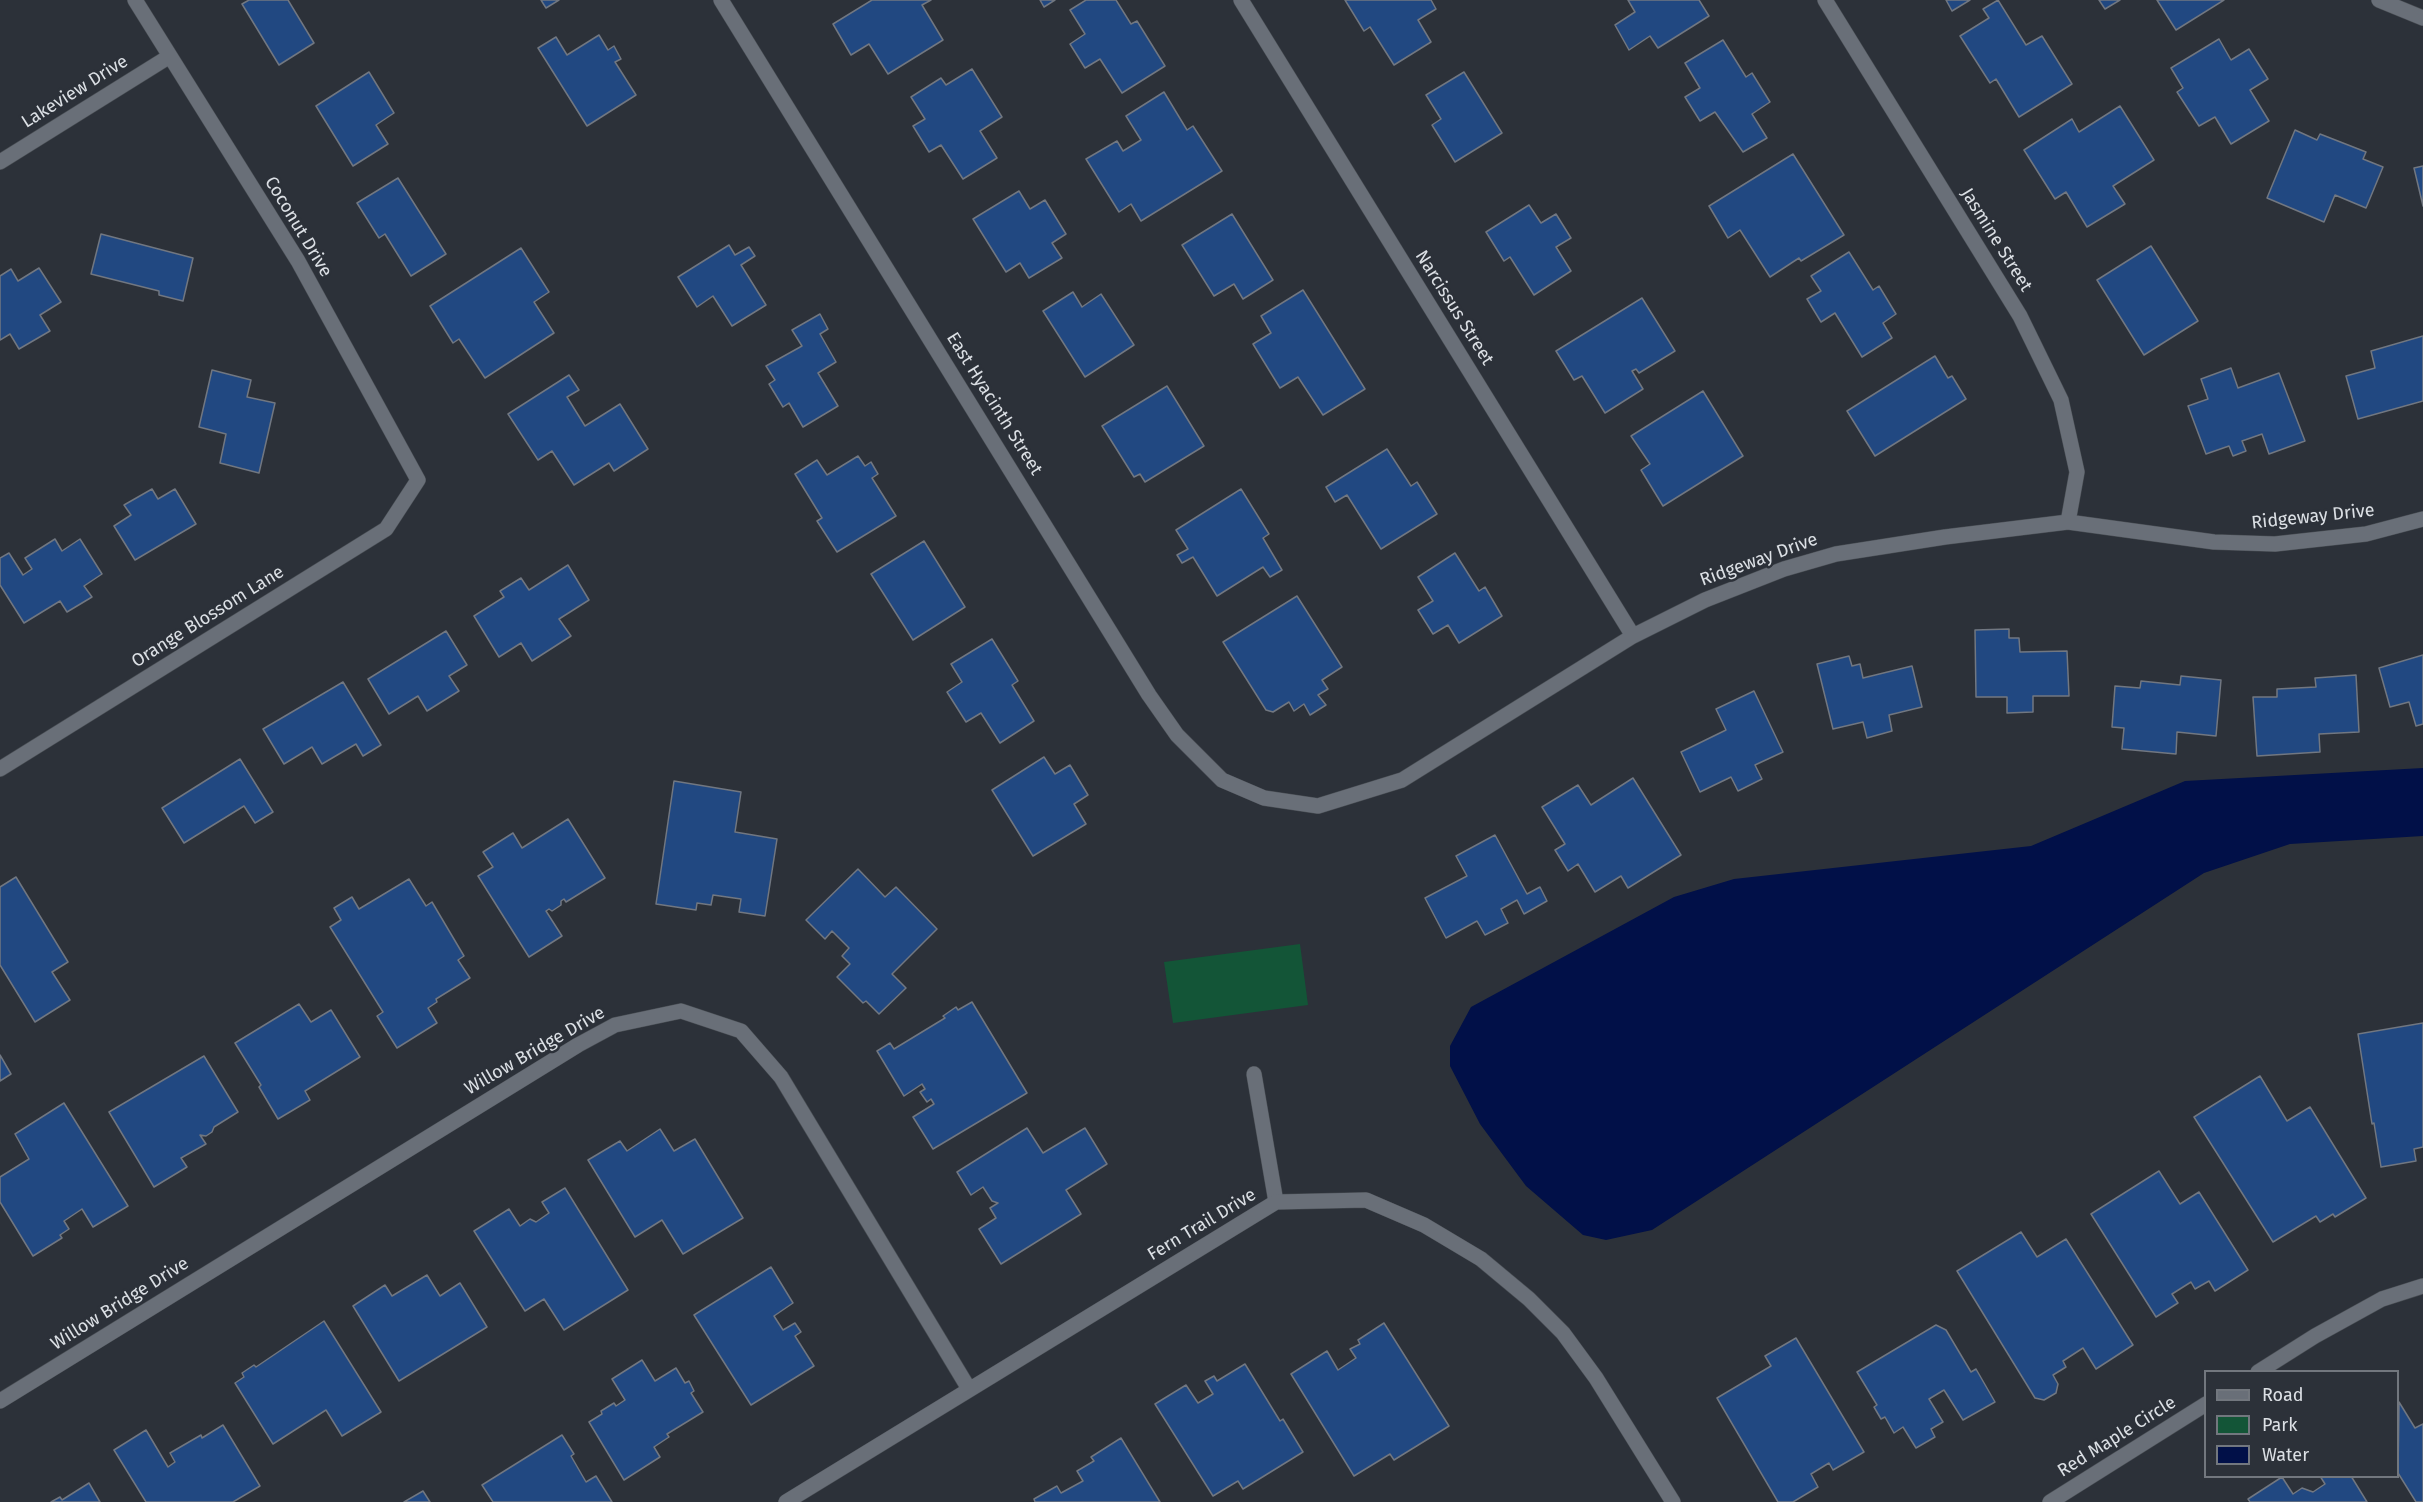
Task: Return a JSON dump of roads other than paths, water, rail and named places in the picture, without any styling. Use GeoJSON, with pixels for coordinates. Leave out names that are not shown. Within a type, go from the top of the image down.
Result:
{"type":"FeatureCollection","features":[{"type":"Feature","properties":{"kind":"street","name":"Coconut Drive"},"geometry":{"type":"LineString","coordinates":[[135,0],[298,261],[417,480]]}},
{"type":"Feature","properties":{"kind":"street","name":"East Hyacinth Street"},"geometry":{"type":"LineString","coordinates":[[721,0],[1149,695],[1177,735],[1222,780],[1264,798]]}},
{"type":"Feature","properties":{"kind":"street","name":"Narcissus Street"},"geometry":{"type":"LineString","coordinates":[[1241,0],[1634,636]]}},
{"type":"Feature","properties":{"kind":"street","name":"Jasmine Street"},"geometry":{"type":"LineString","coordinates":[[1825,0],[2020,316],[2061,400],[2077,472],[2068,522]]}},
{"type":"Feature","properties":{"kind":"street"},"geometry":{"type":"LineString","coordinates":[[2379,0],[2423,18]]}},
{"type":"Feature","properties":{"kind":"street","name":"Lakeview Drive"},"geometry":{"type":"LineString","coordinates":[[0,162],[170,56]]}},
{"type":"Feature","properties":{"kind":"street","name":"Orange Blossom Lane"},"geometry":{"type":"LineString","coordinates":[[0,769],[386,529],[417,480]]}},
{"type":"Feature","properties":{"kind":"street","name":"Ridgeway Drive"},"geometry":{"type":"LineString","coordinates":[[1264,798],[1318,806],[1402,780],[1634,636],[1705,600],[1784,569],[1836,554],[2068,522],[2214,542],[2276,544],[2366,534],[2423,519]]}},
{"type":"Feature","properties":{"kind":"street","name":"Willow Bridge Drive"},"geometry":{"type":"LineString","coordinates":[[0,1401],[578,1045],[615,1025],[681,1011],[741,1031],[781,1077],[969,1389]]}},
{"type":"Feature","properties":{"kind":"street"},"geometry":{"type":"LineString","coordinates":[[1254,1074],[1276,1202]]}},
{"type":"Feature","properties":{"kind":"street","name":"Fern Trail Drive"},"geometry":{"type":"LineString","coordinates":[[786,1502],[1276,1202],[1366,1200],[1424,1226],[1481,1260],[1529,1299],[1563,1333],[1596,1378],[1673,1502]]}},
{"type":"Feature","properties":{"kind":"street"},"geometry":{"type":"LineString","coordinates":[[2260,1370],[2382,1299],[2423,1286]]}},
{"type":"Feature","properties":{"kind":"street","name":"Red Maple Circle"},"geometry":{"type":"LineString","coordinates":[[2050,1502],[2204,1405]]}},
{"type":"Feature","properties":{"kind":"water"},"geometry":{"type":"Polygon","coordinates":[[[2423,768],[2423,836],[2290,844],[2204,873],[1652,1230],[1606,1240],[1583,1235],[1526,1186],[1480,1124],[1450,1066],[1450,1046],[1471,1007],[1674,897],[1734,879],[2031,846],[2185,781],[2423,768]]]}}]}
